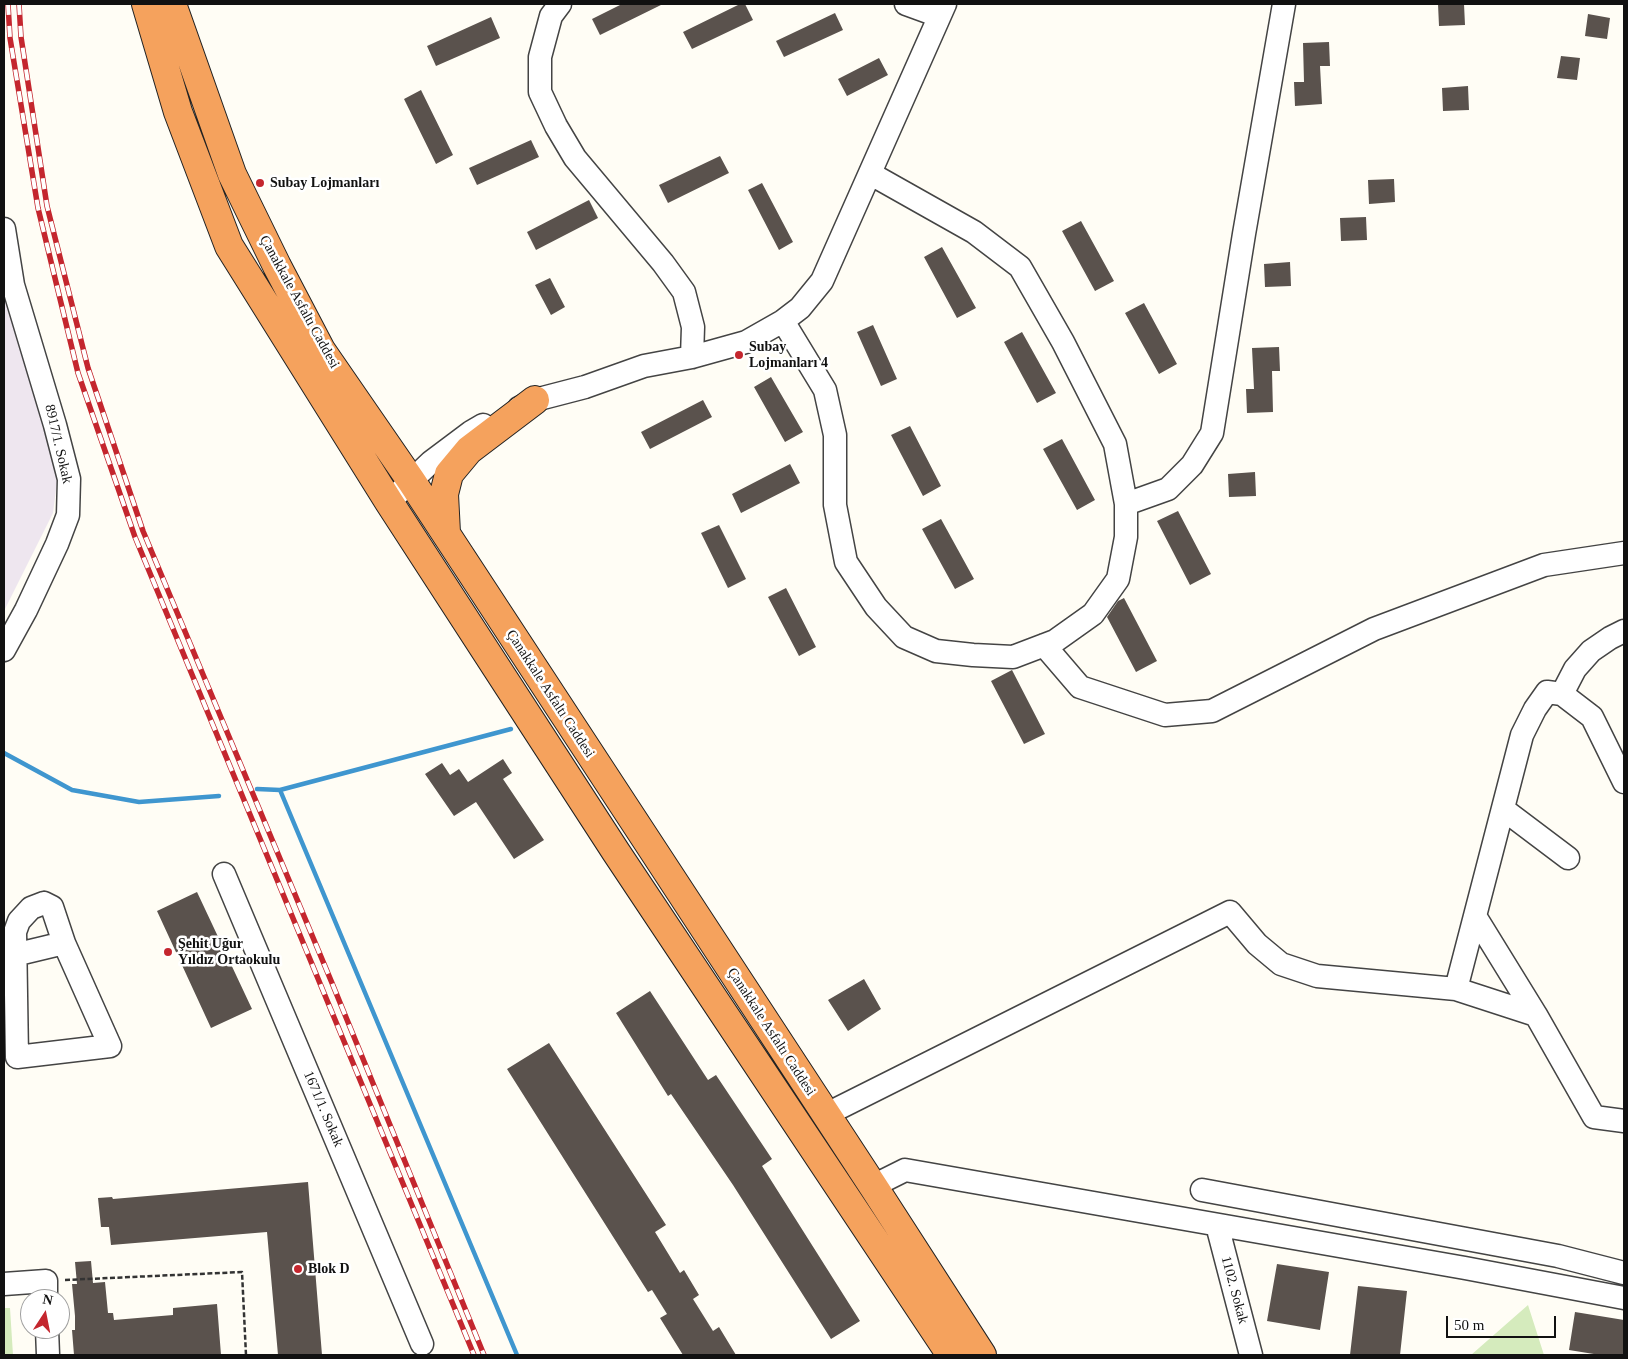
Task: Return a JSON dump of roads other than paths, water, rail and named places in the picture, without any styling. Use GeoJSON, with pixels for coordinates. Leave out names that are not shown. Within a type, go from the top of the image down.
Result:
{"type":"FeatureCollection","features":[{"type":"Feature","properties":{"kind":"highway","name":"Çanakkale Asfaltı Caddesi"},"geometry":{"type":"LineString","coordinates":[[146,4],[178,112],[229,246],[389,502],[616,852],[951,1355]]}},
{"type":"Feature","properties":{"kind":"highway","name":"Çanakkale Asfaltı Caddesi"},"geometry":{"type":"LineString","coordinates":[[172,4],[232,174],[321,350],[412,482],[982,1355]]}},
{"type":"Feature","properties":{"kind":"highway"},"geometry":{"type":"LineString","coordinates":[[446,535],[444,494],[448,474],[469,450],[535,400]]}},
{"type":"Feature","properties":{"kind":"street"},"geometry":{"type":"LineString","coordinates":[[560,4],[551,16],[540,57],[540,92],[574,158],[684,292],[693,327],[692,357]]}},
{"type":"Feature","properties":{"kind":"street"},"geometry":{"type":"LineString","coordinates":[[389,502],[431,462],[471,432],[535,400],[585,386],[644,366],[692,357],[746,342],[783,321],[800,308],[822,281],[942,10],[906,4]]}},
{"type":"Feature","properties":{"kind":"street"},"geometry":{"type":"LineString","coordinates":[[1126,504],[1168,489],[1192,465],[1212,433],[1284,4]]}},
{"type":"Feature","properties":{"kind":"street"},"geometry":{"type":"LineString","coordinates":[[783,321],[824,390],[835,435],[834,505],[846,562],[876,607],[904,637],[936,651],[973,656],[1013,656],[1054,641],[1093,614],[1118,579],[1126,537],[1126,504],[1114,444],[1062,342],[1020,268],[974,232],[871,174]]}},
{"type":"Feature","properties":{"kind":"street","name":"8917/1. Sokak"},"geometry":{"type":"LineString","coordinates":[[4,229],[13,285],[55,425],[69,479],[69,488],[68,515],[58,544],[4,650]]}},
{"type":"Feature","properties":{"kind":"street"},"geometry":{"type":"LineString","coordinates":[[1044,645],[1080,687],[1164,715],[1212,712],[1374,629],[1544,565],[1624,553]]}},
{"type":"Feature","properties":{"kind":"street"},"geometry":{"type":"LineString","coordinates":[[1562,694],[1575,669],[1591,651],[1624,631]]}},
{"type":"Feature","properties":{"kind":"street"},"geometry":{"type":"LineString","coordinates":[[1456,989],[1522,735],[1535,709],[1547,692],[1562,694],[1592,717],[1624,782]]}},
{"type":"Feature","properties":{"kind":"street"},"geometry":{"type":"LineString","coordinates":[[1503,809],[1568,858]]}},
{"type":"Feature","properties":{"kind":"street","name":"1671/1. Sokak"},"geometry":{"type":"LineString","coordinates":[[224,874],[422,1344]]}},
{"type":"Feature","properties":{"kind":"street"},"geometry":{"type":"LineString","coordinates":[[44,903],[52,907],[64,943],[110,1046],[17,1057],[9,955],[19,922],[31,908],[44,903]]}},
{"type":"Feature","properties":{"kind":"street"},"geometry":{"type":"LineString","coordinates":[[825,1115],[1230,912],[1257,944],[1282,964],[1317,976],[1456,989],[1536,1015]]}},
{"type":"Feature","properties":{"kind":"street"},"geometry":{"type":"LineString","coordinates":[[1475,916],[1536,1015],[1594,1117],[1624,1121]]}},
{"type":"Feature","properties":{"kind":"street"},"geometry":{"type":"LineString","coordinates":[[9,955],[64,943]]}},
{"type":"Feature","properties":{"kind":"street"},"geometry":{"type":"LineString","coordinates":[[873,1186],[905,1170],[1465,1268],[1624,1298]]}},
{"type":"Feature","properties":{"kind":"street"},"geometry":{"type":"LineString","coordinates":[[1202,1190],[1558,1256],[1624,1273]]}},
{"type":"Feature","properties":{"kind":"street","name":"1102. Sokak"},"geometry":{"type":"LineString","coordinates":[[1218,1225],[1251,1355]]}},
{"type":"Feature","properties":{"kind":"street"},"geometry":{"type":"LineString","coordinates":[[4,1284],[39,1289]]}},
{"type":"Feature","properties":{"kind":"street"},"geometry":{"type":"LineString","coordinates":[[47,1339],[48,1355]]}},
{"type":"Feature","properties":{"kind":"waterway"},"geometry":{"type":"LineString","coordinates":[[280,790],[511,729]]}},
{"type":"Feature","properties":{"kind":"waterway"},"geometry":{"type":"LineString","coordinates":[[4,753],[72,790],[139,802],[219,796]]}},
{"type":"Feature","properties":{"kind":"waterway"},"geometry":{"type":"LineString","coordinates":[[257,789],[280,790],[517,1355]]}},
{"type":"Feature","properties":{"kind":"railway"},"geometry":{"type":"LineString","coordinates":[[8,4],[10,38],[38,208],[78,373],[135,537],[474,1355]]}},
{"type":"Feature","properties":{"kind":"railway"},"geometry":{"type":"LineString","coordinates":[[19,4],[21,37],[47,206],[88,368],[143,531],[332,983],[484,1355]]}},
{"type":"Feature","properties":{"kind":"place","name":"Subay Lojmanları"},"geometry":{"type":"Point","coordinates":[260,183]}},
{"type":"Feature","properties":{"kind":"place","name":"Subay Lojmanları 4"},"geometry":{"type":"Point","coordinates":[739,355]}},
{"type":"Feature","properties":{"kind":"place","name":"Şehit Uğur Yıldız Ortaokulu"},"geometry":{"type":"Point","coordinates":[168,952]}},
{"type":"Feature","properties":{"kind":"place","name":"Blok D"},"geometry":{"type":"Point","coordinates":[298,1269]}}]}
